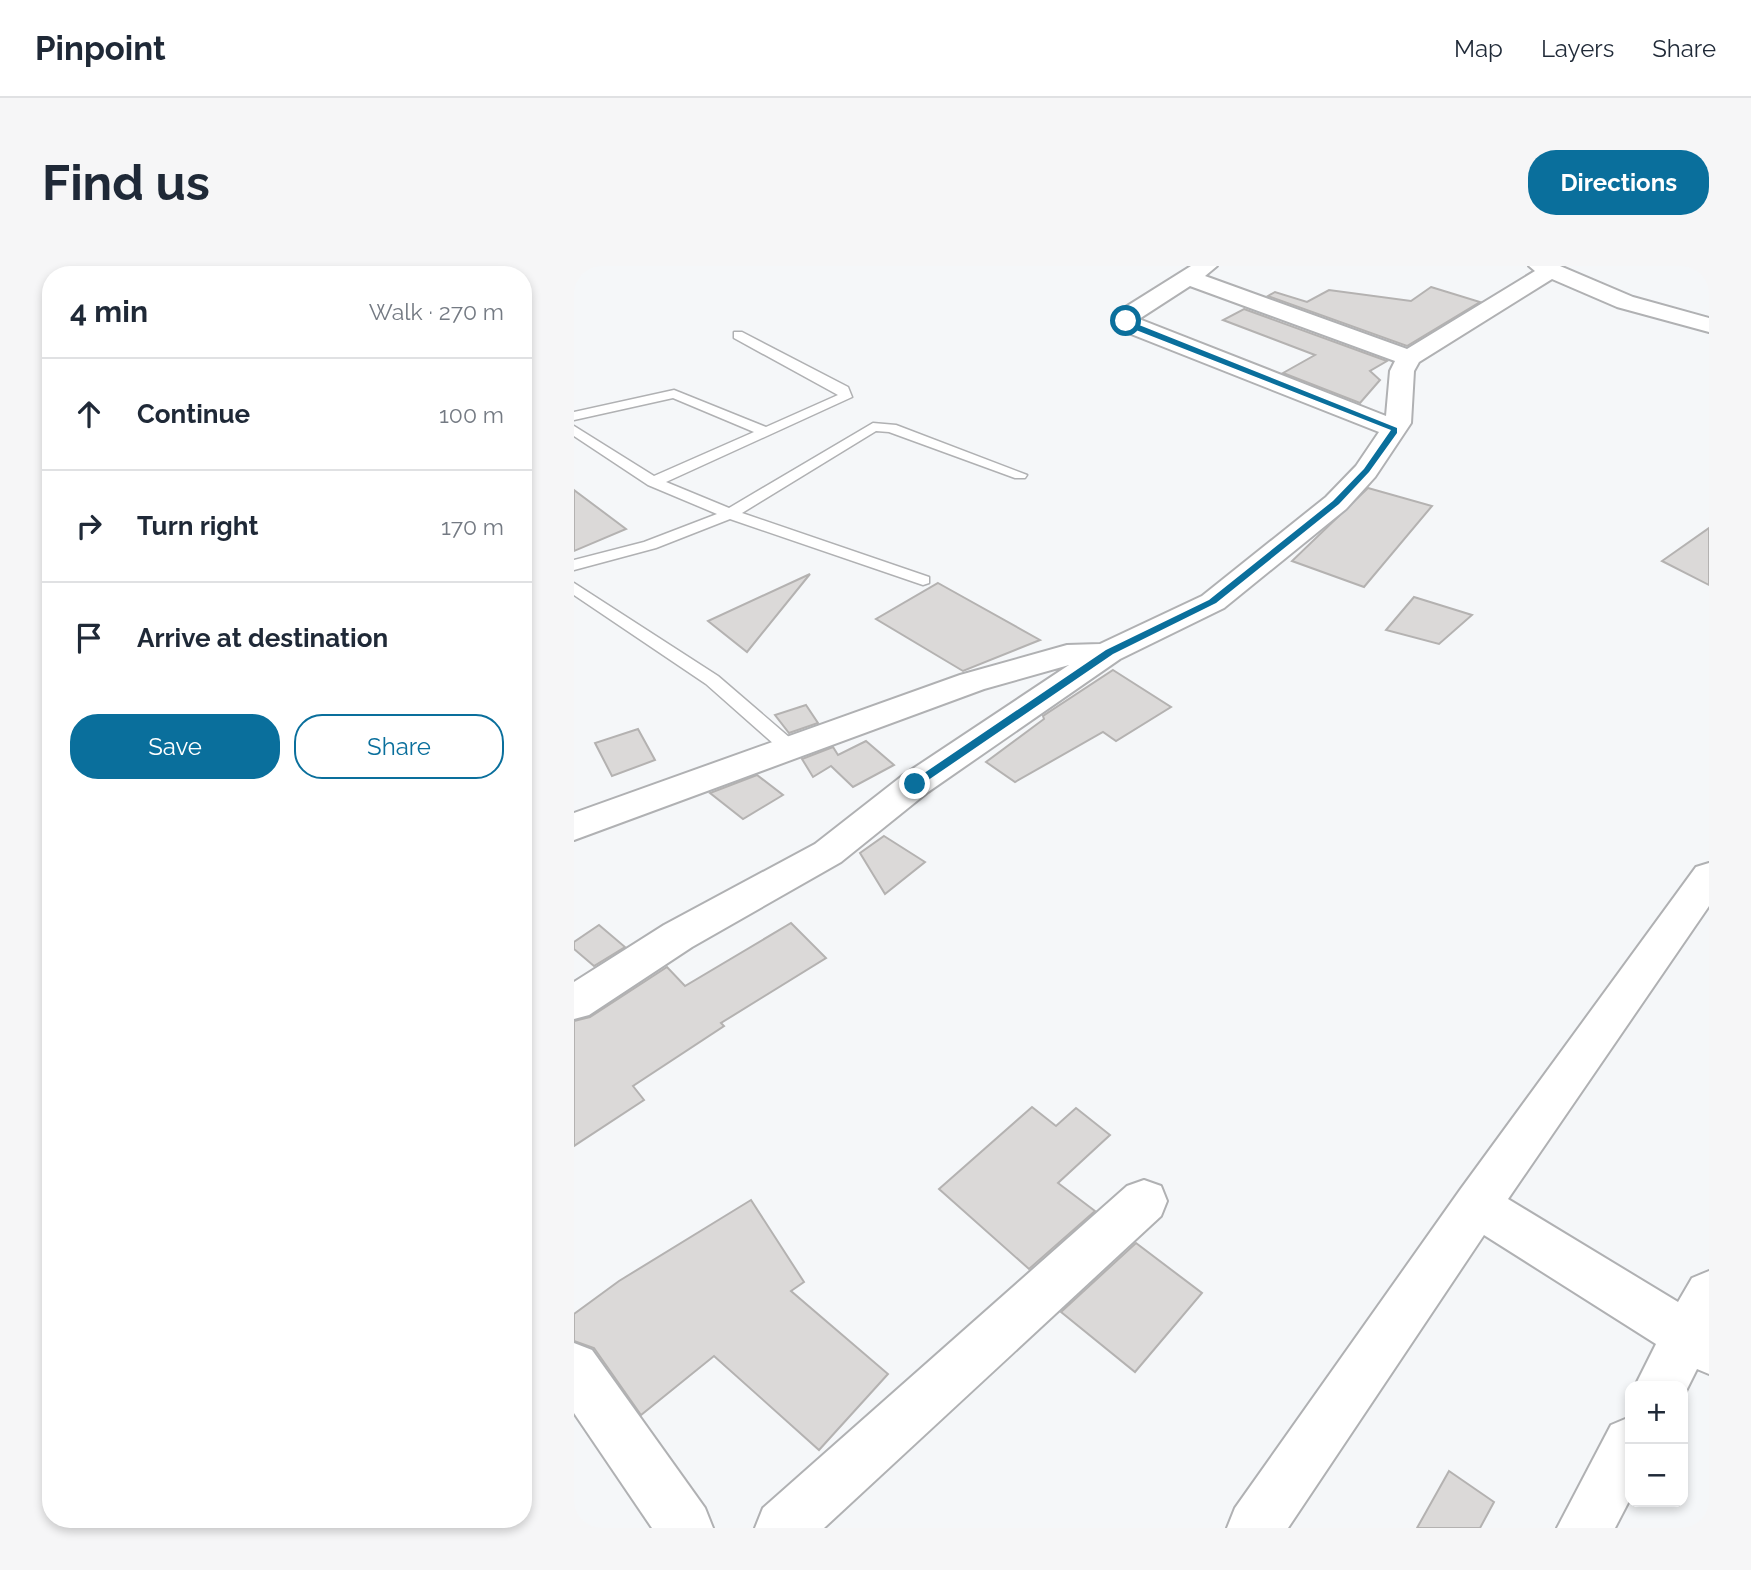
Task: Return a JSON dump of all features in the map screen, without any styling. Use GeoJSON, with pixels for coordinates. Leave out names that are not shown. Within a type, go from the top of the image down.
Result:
{"type":"FeatureCollection","features":[{"type":"Feature","properties":{"kind":"street"},"geometry":{"type":"LineString","coordinates":[[574,1003],[678,936],[828,853],[915,784],[1109,652],[1213,601],[1336,502],[1366,471],[1395,429],[1402,371],[1409,358],[1546,268],[1625,302],[1709,325]]}},
{"type":"Feature","properties":{"kind":"street"},"geometry":{"type":"LineString","coordinates":[[1395,429],[1139,329],[1126,321],[1132,313],[1196,272],[1409,358]]}},
{"type":"Feature","properties":{"kind":"street"},"geometry":{"type":"LineString","coordinates":[[574,827],[972,682],[1066,655],[1109,652]]}},
{"type":"Feature","properties":{"kind":"street"},"geometry":{"type":"LineString","coordinates":[[1255,1528],[1477,1205],[1709,877]]}},
{"type":"Feature","properties":{"kind":"street"},"geometry":{"type":"LineString","coordinates":[[783,1528],[1144,1201]]}},
{"type":"Feature","properties":{"kind":"street"},"geometry":{"type":"LineString","coordinates":[[1477,1205],[1702,1326],[1664,1381]]}},
{"type":"Feature","properties":{"kind":"street"},"geometry":{"type":"LineString","coordinates":[[574,1368],[685,1528]]}},
{"type":"Feature","properties":{"kind":"street"},"geometry":{"type":"LineString","coordinates":[[1585,1528],[1625,1453]]}},
{"type":"Feature","properties":{"kind":"lane"},"geometry":{"type":"LineString","coordinates":[[653,482],[842,400],[846,393],[738,335]]}},
{"type":"Feature","properties":{"kind":"lane"},"geometry":{"type":"LineString","coordinates":[[574,416],[674,394],[767,432]]}},
{"type":"Feature","properties":{"kind":"lane"},"geometry":{"type":"LineString","coordinates":[[574,565],[650,545],[730,514],[873,427],[891,428],[1020,475]]}},
{"type":"Feature","properties":{"kind":"lane"},"geometry":{"type":"LineString","coordinates":[[574,430],[653,482],[730,514],[923,580]]}},
{"type":"Feature","properties":{"kind":"lane"},"geometry":{"type":"LineString","coordinates":[[574,587],[712,680],[790,748]]}},
{"type":"Feature","properties":{"kind":"building"},"geometry":{"type":"Polygon","coordinates":[[[1431,287],[1480,302],[1407,346],[1268,296],[1275,292],[1307,302],[1329,290],[1411,301],[1431,287]]]}},
{"type":"Feature","properties":{"kind":"building"},"geometry":{"type":"Polygon","coordinates":[[[1244,309],[1387,361],[1370,371],[1380,380],[1360,403],[1283,373],[1315,355],[1223,320],[1244,309]]]}},
{"type":"Feature","properties":{"kind":"building"},"geometry":{"type":"Polygon","coordinates":[[[1368,488],[1432,506],[1364,587],[1292,561],[1368,488]]]}},
{"type":"Feature","properties":{"kind":"building"},"geometry":{"type":"Polygon","coordinates":[[[574,490],[626,529],[574,551],[574,490]]]}},
{"type":"Feature","properties":{"kind":"building"},"geometry":{"type":"Polygon","coordinates":[[[1709,528],[1709,585],[1662,561],[1709,528]]]}},
{"type":"Feature","properties":{"kind":"building"},"geometry":{"type":"Polygon","coordinates":[[[810,574],[747,652],[708,621],[810,574]]]}},
{"type":"Feature","properties":{"kind":"building"},"geometry":{"type":"Polygon","coordinates":[[[938,583],[1040,640],[963,671],[876,619],[938,583]]]}},
{"type":"Feature","properties":{"kind":"building"},"geometry":{"type":"Polygon","coordinates":[[[1414,597],[1472,615],[1439,644],[1386,630],[1414,597]]]}},
{"type":"Feature","properties":{"kind":"building"},"geometry":{"type":"Polygon","coordinates":[[[1113,670],[1171,707],[1116,741],[1103,732],[1015,782],[986,762],[1044,719],[1043,716],[1113,670]]]}},
{"type":"Feature","properties":{"kind":"building"},"geometry":{"type":"Polygon","coordinates":[[[806,705],[818,723],[789,733],[775,715],[806,705]]]}},
{"type":"Feature","properties":{"kind":"building"},"geometry":{"type":"Polygon","coordinates":[[[638,729],[655,760],[612,776],[595,743],[638,729]]]}},
{"type":"Feature","properties":{"kind":"building"},"geometry":{"type":"Polygon","coordinates":[[[866,741],[894,765],[853,787],[831,766],[813,777],[802,759],[833,747],[838,755],[866,741]]]}},
{"type":"Feature","properties":{"kind":"building"},"geometry":{"type":"Polygon","coordinates":[[[757,775],[783,795],[743,819],[710,793],[757,775]]]}},
{"type":"Feature","properties":{"kind":"building"},"geometry":{"type":"Polygon","coordinates":[[[884,836],[925,862],[885,894],[860,853],[884,836]]]}},
{"type":"Feature","properties":{"kind":"building"},"geometry":{"type":"Polygon","coordinates":[[[791,923],[826,958],[721,1023],[724,1026],[633,1086],[644,1100],[574,1146],[574,1021],[590,1017],[667,967],[685,986],[791,923]]]}},
{"type":"Feature","properties":{"kind":"building"},"geometry":{"type":"Polygon","coordinates":[[[599,925],[625,947],[594,966],[574,949],[574,942],[599,925]]]}},
{"type":"Feature","properties":{"kind":"building"},"geometry":{"type":"Polygon","coordinates":[[[1032,1107],[1056,1126],[1076,1108],[1110,1135],[1058,1183],[1095,1211],[1029,1269],[939,1189],[1032,1107]]]}},
{"type":"Feature","properties":{"kind":"building"},"geometry":{"type":"Polygon","coordinates":[[[751,1200],[804,1282],[791,1291],[888,1374],[819,1450],[714,1356],[641,1415],[594,1348],[574,1341],[574,1314],[619,1281],[751,1200]]]}},
{"type":"Feature","properties":{"kind":"building"},"geometry":{"type":"Polygon","coordinates":[[[1136,1243],[1202,1293],[1135,1372],[1061,1312],[1136,1243]]]}},
{"type":"Feature","properties":{"kind":"building"},"geometry":{"type":"Polygon","coordinates":[[[1449,1471],[1494,1502],[1480,1528],[1417,1528],[1449,1471]]]}},
{"type":"Feature","properties":{"kind":"route"},"geometry":{"type":"LineString","coordinates":[[915,784],[1109,652],[1213,601],[1336,502],[1366,471],[1395,429],[1139,329],[1126,321]]}}]}
